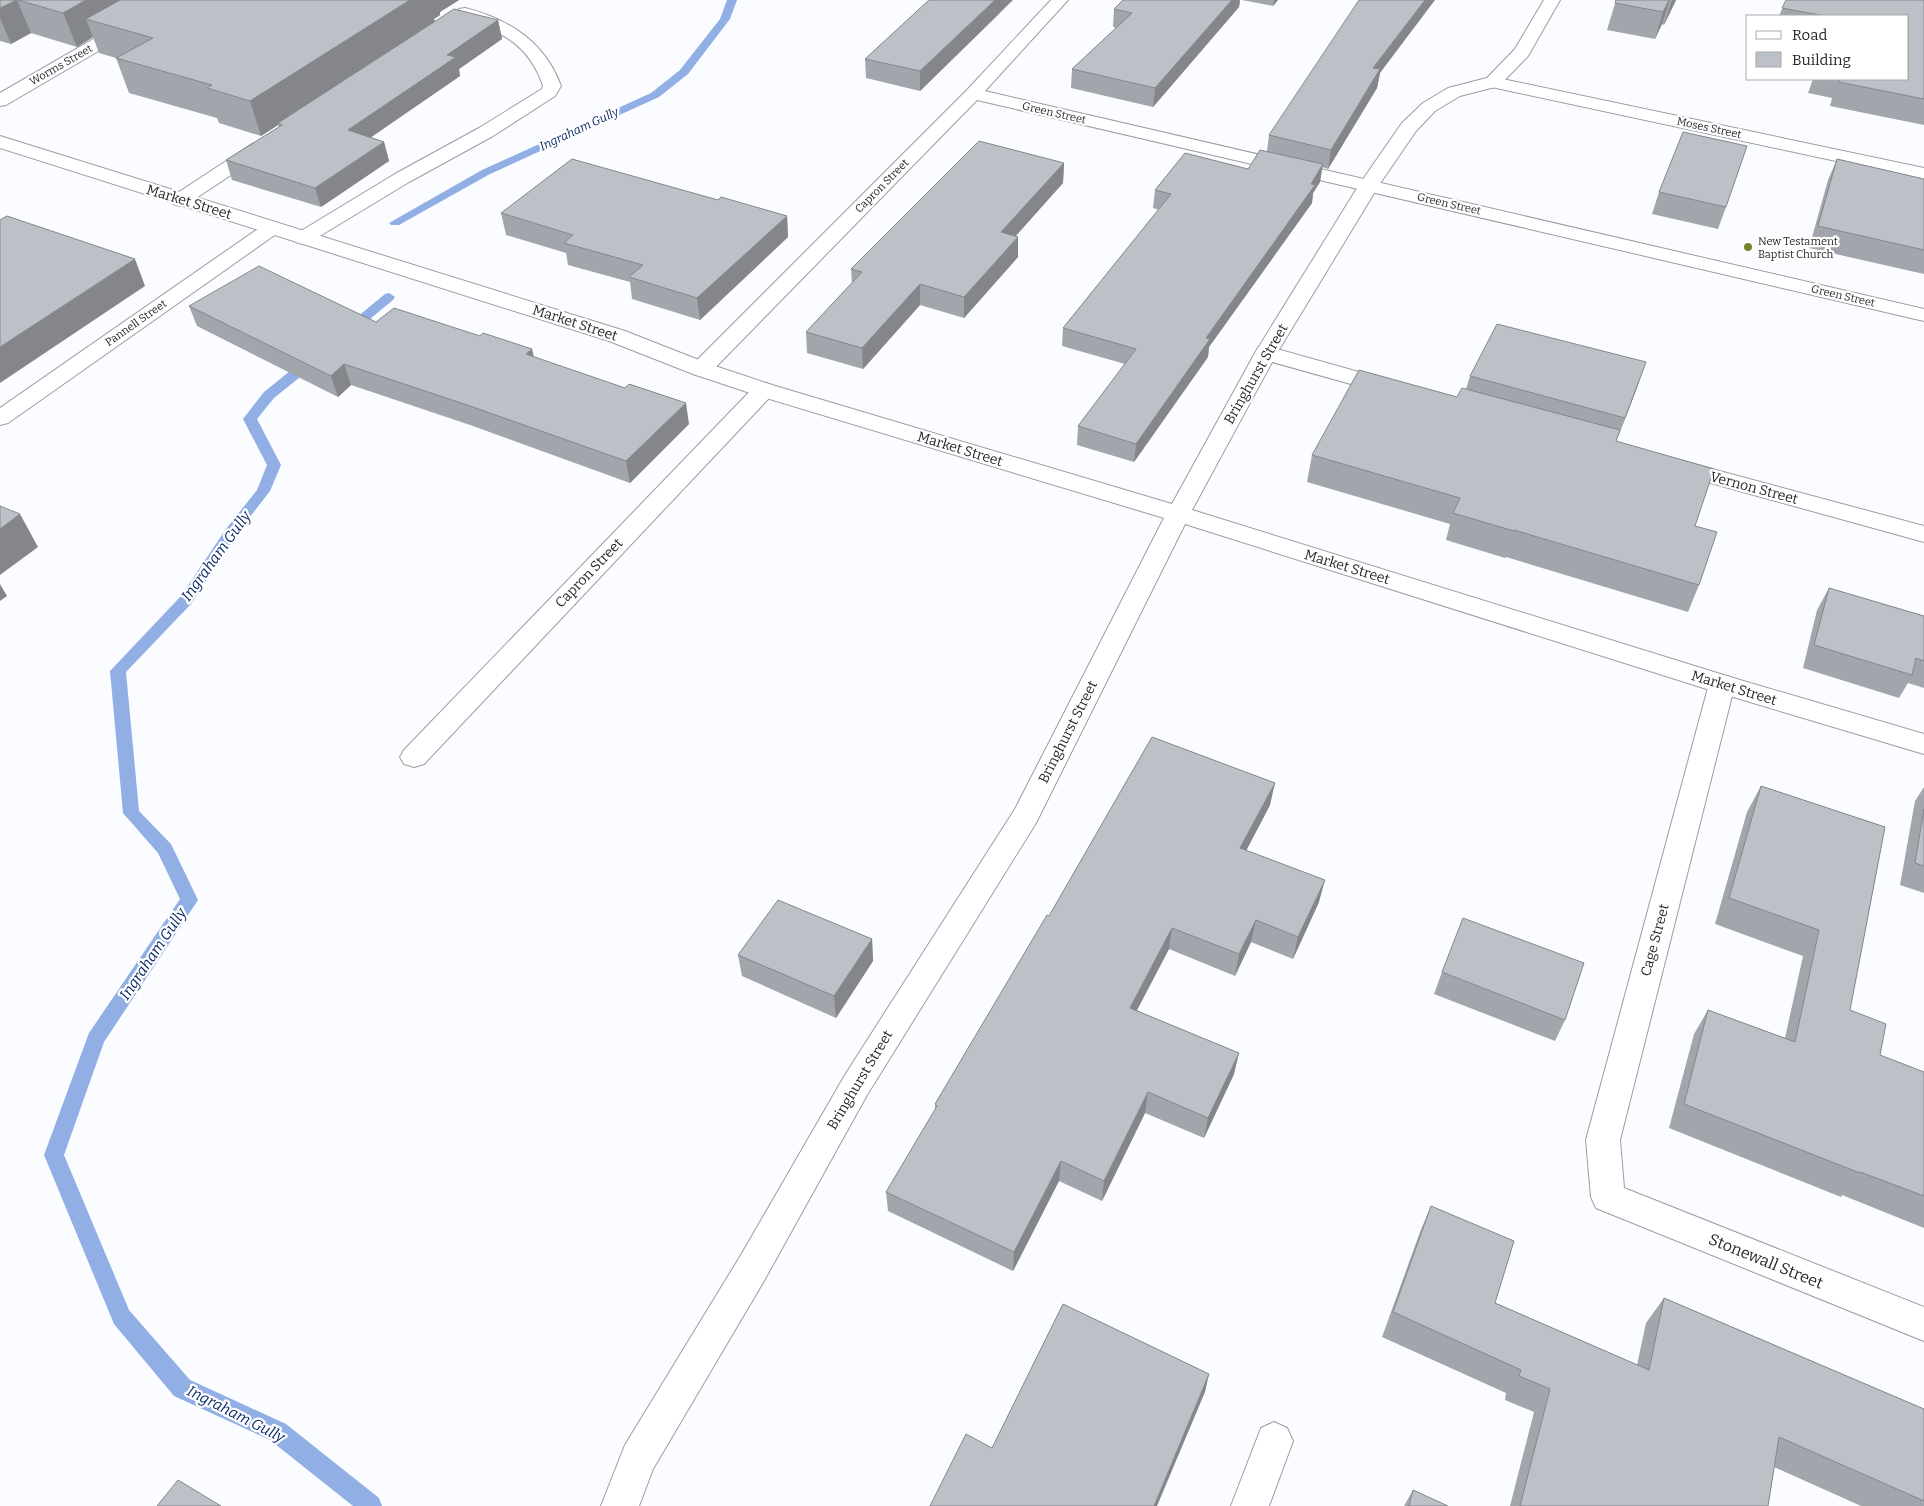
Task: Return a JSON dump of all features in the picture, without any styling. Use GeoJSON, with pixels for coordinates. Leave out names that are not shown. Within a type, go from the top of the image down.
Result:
{"type":"FeatureCollection","features":[{"type":"Feature","properties":{"kind":"street","name":"Worms Street"},"geometry":{"type":"LineString","coordinates":[[0,101],[173,0]]}},
{"type":"Feature","properties":{"kind":"street","name":"Capron Street"},"geometry":{"type":"LineString","coordinates":[[701,369],[974,94],[1060,0]]}},
{"type":"Feature","properties":{"kind":"street"},"geometry":{"type":"LineString","coordinates":[[1493,82],[1522,52],[1552,0]]}},
{"type":"Feature","properties":{"kind":"street"},"geometry":{"type":"LineString","coordinates":[[303,238],[402,178],[486,132],[549,92],[552,86],[548,74],[524,43],[500,25],[465,13],[449,24]]}},
{"type":"Feature","properties":{"kind":"street","name":"Moses Street"},"geometry":{"type":"LineString","coordinates":[[1493,82],[1924,174]]}},
{"type":"Feature","properties":{"kind":"street","name":"Bringhurst Street"},"geometry":{"type":"LineString","coordinates":[[620,1506],[638,1458],[753,1266],[856,1084],[1026,815],[1178,514],[1266,354],[1369,185],[1409,127],[1429,107],[1454,92],[1493,82]]}},
{"type":"Feature","properties":{"kind":"street","name":"Green Street"},"geometry":{"type":"LineString","coordinates":[[974,94],[1924,315]]}},
{"type":"Feature","properties":{"kind":"street"},"geometry":{"type":"LineString","coordinates":[[180,200],[274,138]]}},
{"type":"Feature","properties":{"kind":"street","name":"Market Street"},"geometry":{"type":"LineString","coordinates":[[0,142],[617,336],[701,369],[764,390],[1178,514],[1722,684],[1924,744]]}},
{"type":"Feature","properties":{"kind":"street","name":"Pannell Street"},"geometry":{"type":"LineString","coordinates":[[0,418],[272,228]]}},
{"type":"Feature","properties":{"kind":"street"},"geometry":{"type":"LineString","coordinates":[[1266,354],[1409,393]]}},
{"type":"Feature","properties":{"kind":"street","name":"Capron Street"},"geometry":{"type":"LineString","coordinates":[[414,757],[764,390]]}},
{"type":"Feature","properties":{"kind":"street","name":"Vernon Street"},"geometry":{"type":"LineString","coordinates":[[1657,461],[1924,534]]}},
{"type":"Feature","properties":{"kind":"street","name":"Cage Street"},"geometry":{"type":"LineString","coordinates":[[1608,1197],[1603,1140],[1722,684]]}},
{"type":"Feature","properties":{"kind":"street","name":"Stonewall Street"},"geometry":{"type":"LineString","coordinates":[[1608,1197],[1924,1324]]}},
{"type":"Feature","properties":{"kind":"street"},"geometry":{"type":"LineString","coordinates":[[1250,1506],[1274,1441]]}},
{"type":"Feature","properties":{"kind":"building"},"geometry":{"type":"Polygon","coordinates":[[[0,0],[17,0],[0,8],[0,0]]]}},
{"type":"Feature","properties":{"kind":"building"},"geometry":{"type":"Polygon","coordinates":[[[18,0],[86,0],[63,13],[18,0]]]}},
{"type":"Feature","properties":{"kind":"building"},"geometry":{"type":"Polygon","coordinates":[[[120,0],[410,0],[250,101],[207,88],[212,85],[116,58],[153,38],[86,19],[120,0]]]}},
{"type":"Feature","properties":{"kind":"building"},"geometry":{"type":"Polygon","coordinates":[[[929,0],[995,0],[920,71],[865,59],[929,0]]]}},
{"type":"Feature","properties":{"kind":"building"},"geometry":{"type":"Polygon","coordinates":[[[1123,0],[1232,0],[1155,88],[1072,69],[1132,13],[1114,9],[1123,0]]]}},
{"type":"Feature","properties":{"kind":"building"},"geometry":{"type":"Polygon","coordinates":[[[1359,0],[1425,0],[1373,68],[1380,69],[1331,150],[1269,135],[1359,0]]]}},
{"type":"Feature","properties":{"kind":"building"},"geometry":{"type":"Polygon","coordinates":[[[1616,0],[1669,0],[1663,12],[1615,3],[1616,0]]]}},
{"type":"Feature","properties":{"kind":"building"},"geometry":{"type":"Polygon","coordinates":[[[1786,0],[1924,0],[1924,99],[1839,82],[1840,80],[1909,80],[1909,15],[1820,15],[1782,8],[1786,0]]]}},
{"type":"Feature","properties":{"kind":"building"},"geometry":{"type":"Polygon","coordinates":[[[454,9],[498,20],[447,55],[456,57],[348,130],[384,142],[315,188],[226,160],[282,125],[278,123],[454,9]]]}},
{"type":"Feature","properties":{"kind":"building"},"geometry":{"type":"Polygon","coordinates":[[[1683,132],[1747,146],[1726,207],[1659,192],[1683,132]]]}},
{"type":"Feature","properties":{"kind":"building"},"geometry":{"type":"Polygon","coordinates":[[[979,141],[1064,163],[1001,232],[1018,237],[964,297],[920,284],[862,348],[806,332],[862,272],[851,269],[979,141]]]}},
{"type":"Feature","properties":{"kind":"building"},"geometry":{"type":"Polygon","coordinates":[[[1260,150],[1323,164],[1311,184],[1315,185],[1206,338],[1210,339],[1136,444],[1078,426],[1136,349],[1063,328],[1171,194],[1155,190],[1185,153],[1248,169],[1260,150]]]}},
{"type":"Feature","properties":{"kind":"building"},"geometry":{"type":"Polygon","coordinates":[[[572,159],[718,200],[721,197],[787,216],[697,298],[629,277],[643,265],[564,243],[573,235],[501,213],[572,159]]]}},
{"type":"Feature","properties":{"kind":"building"},"geometry":{"type":"Polygon","coordinates":[[[1837,159],[1924,179],[1924,250],[1818,226],[1837,159]]]}},
{"type":"Feature","properties":{"kind":"building"},"geometry":{"type":"Polygon","coordinates":[[[7,216],[135,259],[0,347],[0,220],[7,216]]]}},
{"type":"Feature","properties":{"kind":"building"},"geometry":{"type":"Polygon","coordinates":[[[259,266],[376,322],[394,308],[480,336],[483,333],[532,349],[526,354],[625,388],[629,384],[686,403],[626,461],[344,364],[331,376],[189,306],[259,266]]]}},
{"type":"Feature","properties":{"kind":"building"},"geometry":{"type":"Polygon","coordinates":[[[1497,324],[1646,362],[1625,418],[1470,376],[1497,324]]]}},
{"type":"Feature","properties":{"kind":"building"},"geometry":{"type":"Polygon","coordinates":[[[1359,370],[1457,397],[1462,388],[1620,430],[1616,441],[1714,469],[1695,526],[1717,532],[1699,585],[1453,513],[1460,498],[1312,455],[1359,370]]]}},
{"type":"Feature","properties":{"kind":"building"},"geometry":{"type":"Polygon","coordinates":[[[0,506],[20,514],[0,529],[0,506]]]}},
{"type":"Feature","properties":{"kind":"building"},"geometry":{"type":"Polygon","coordinates":[[[1829,588],[1924,616],[1924,661],[1916,658],[1912,675],[1814,645],[1829,588]]]}},
{"type":"Feature","properties":{"kind":"building"},"geometry":{"type":"Polygon","coordinates":[[[1152,737],[1275,783],[1240,848],[1325,880],[1298,937],[1256,920],[1239,954],[1172,928],[1130,1008],[1239,1053],[1208,1118],[1148,1092],[1104,1181],[1061,1161],[1014,1252],[886,1192],[937,1106],[935,1104],[1047,915],[1049,916],[1152,737]]]}},
{"type":"Feature","properties":{"kind":"building"},"geometry":{"type":"Polygon","coordinates":[[[1761,786],[1885,827],[1850,1010],[1886,1024],[1880,1055],[1924,1072],[1924,1196],[1684,1104],[1708,1010],[1795,1042],[1819,930],[1729,898],[1761,786]]]}},
{"type":"Feature","properties":{"kind":"building"},"geometry":{"type":"Polygon","coordinates":[[[1924,809],[1924,866],[1915,863],[1924,809]]]}},
{"type":"Feature","properties":{"kind":"building"},"geometry":{"type":"Polygon","coordinates":[[[778,900],[872,939],[834,996],[738,955],[778,900]]]}},
{"type":"Feature","properties":{"kind":"building"},"geometry":{"type":"Polygon","coordinates":[[[1463,918],[1584,963],[1565,1020],[1442,972],[1463,918]]]}},
{"type":"Feature","properties":{"kind":"building"},"geometry":{"type":"Polygon","coordinates":[[[1431,1206],[1514,1241],[1495,1303],[1649,1370],[1664,1298],[1924,1409],[1924,1501],[1779,1437],[1768,1506],[1520,1506],[1550,1389],[1519,1376],[1521,1370],[1393,1312],[1431,1206]]]}},
{"type":"Feature","properties":{"kind":"building"},"geometry":{"type":"Polygon","coordinates":[[[1063,1304],[1209,1374],[1154,1506],[930,1506],[966,1434],[992,1448],[1063,1304]]]}},
{"type":"Feature","properties":{"kind":"building"},"geometry":{"type":"Polygon","coordinates":[[[178,1480],[221,1506],[157,1506],[178,1480]]]}},
{"type":"Feature","properties":{"kind":"building"},"geometry":{"type":"Polygon","coordinates":[[[1413,1490],[1448,1506],[1409,1506],[1413,1490]]]}},
{"type":"Feature","properties":{"kind":"waterway","name":"Ingraham Gully"},"geometry":{"type":"LineString","coordinates":[[395,223],[486,172],[655,95],[684,72],[725,19],[732,0]]}},
{"type":"Feature","properties":{"kind":"waterway","name":"Ingraham Gully"},"geometry":{"type":"LineString","coordinates":[[349,330],[389,297]]}},
{"type":"Feature","properties":{"kind":"waterway","name":"Ingraham Gully"},"geometry":{"type":"LineString","coordinates":[[310,362],[269,395],[250,419],[274,465],[263,491],[231,532],[186,600],[118,671],[131,813],[165,849],[189,900],[96,1039],[54,1155],[121,1317],[182,1388],[278,1432],[371,1506]]}},
{"type":"Feature","properties":{"kind":"place","name":"New Testament Baptist Church"},"geometry":{"type":"Point","coordinates":[1748,247]}}]}
